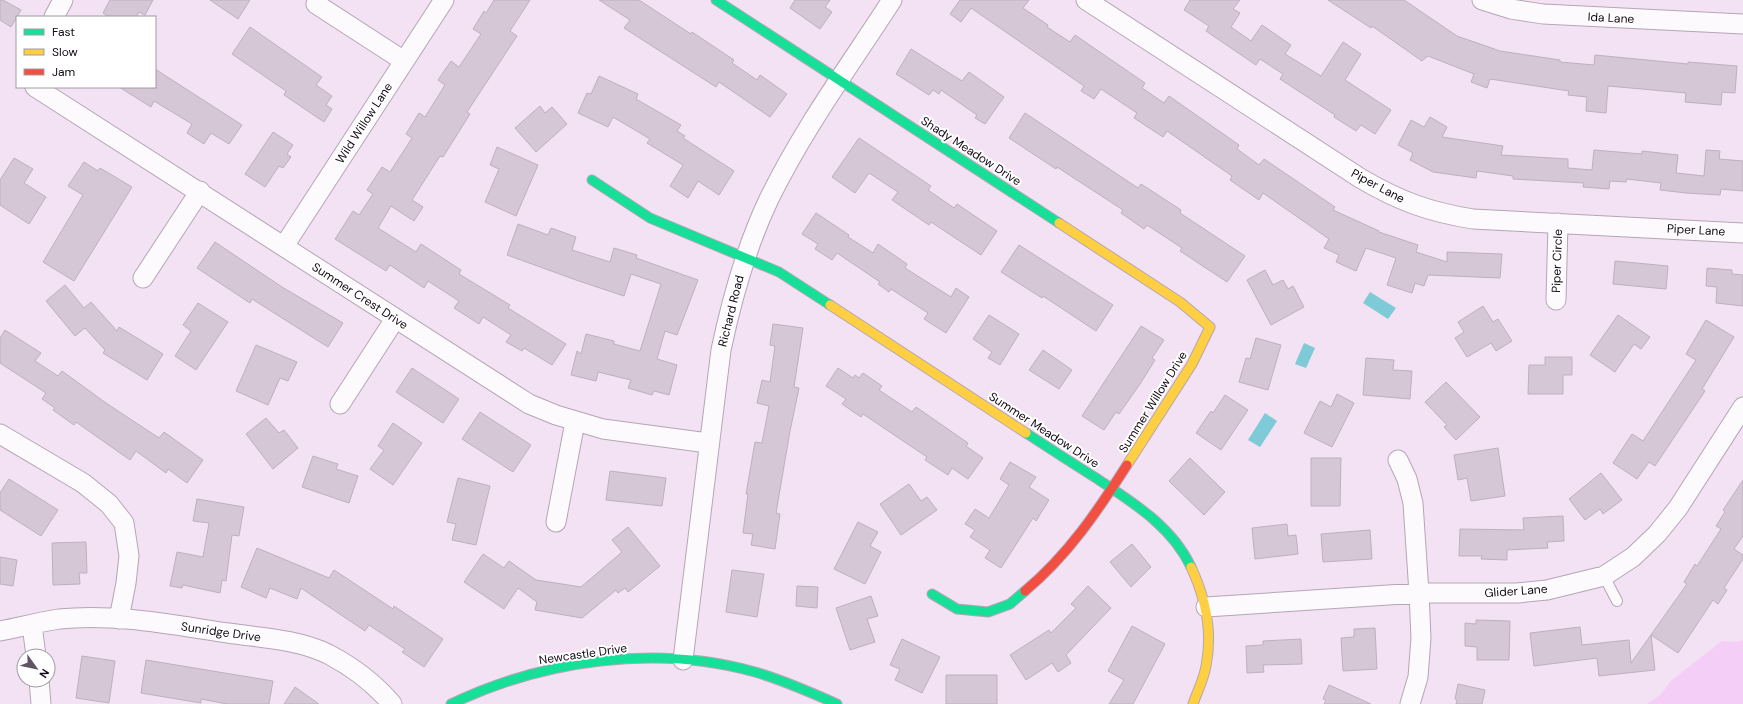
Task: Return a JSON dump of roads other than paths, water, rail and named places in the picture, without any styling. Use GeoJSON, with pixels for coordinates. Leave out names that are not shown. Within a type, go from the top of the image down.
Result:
{"type":"FeatureCollection","features":[{"type":"Feature","properties":{"kind":"street"},"geometry":{"type":"LineString","coordinates":[[55,16],[63,0]]}},
{"type":"Feature","properties":{"kind":"street","name":"Wild Willow Lane"},"geometry":{"type":"LineString","coordinates":[[284,246],[444,0]]}},
{"type":"Feature","properties":{"kind":"street","name":"Shady Meadow Drive"},"geometry":{"type":"LineString","coordinates":[[716,0],[1180,302],[1210,327]]}},
{"type":"Feature","properties":{"kind":"street","name":"Richard Road"},"geometry":{"type":"LineString","coordinates":[[683,660],[708,443],[721,350],[731,303],[745,257],[769,200],[797,146],[892,0]]}},
{"type":"Feature","properties":{"kind":"street","name":"Piper Lane"},"geometry":{"type":"LineString","coordinates":[[1086,0],[1353,174],[1387,194],[1414,205],[1444,214],[1473,219],[1743,233]]}},
{"type":"Feature","properties":{"kind":"street","name":"Ida Lane"},"geometry":{"type":"LineString","coordinates":[[1482,0],[1511,9],[1543,14],[1743,24]]}},
{"type":"Feature","properties":{"kind":"street"},"geometry":{"type":"LineString","coordinates":[[316,4],[404,61]]}},
{"type":"Feature","properties":{"kind":"street","name":"Summer Crest Drive"},"geometry":{"type":"LineString","coordinates":[[37,88],[529,404],[575,422],[626,433],[708,443]]}},
{"type":"Feature","properties":{"kind":"street","name":"Summer Meadow Drive"},"geometry":{"type":"LineString","coordinates":[[592,180],[650,218],[779,272],[1141,508],[1166,530],[1186,556],[1200,586],[1206,607],[1210,634],[1206,667],[1192,704]]}},
{"type":"Feature","properties":{"kind":"street"},"geometry":{"type":"LineString","coordinates":[[144,278],[200,192]]}},
{"type":"Feature","properties":{"kind":"street","name":"Piper Circle"},"geometry":{"type":"LineString","coordinates":[[1556,300],[1558,223]]}},
{"type":"Feature","properties":{"kind":"street"},"geometry":{"type":"LineString","coordinates":[[340,404],[395,319]]}},
{"type":"Feature","properties":{"kind":"street","name":"Summer Willow Drive"},"geometry":{"type":"LineString","coordinates":[[932,594],[957,609],[988,612],[1010,604],[1028,589],[1060,558],[1090,522],[1192,364],[1210,327]]}},
{"type":"Feature","properties":{"kind":"street","name":"Glider Lane"},"geometry":{"type":"LineString","coordinates":[[1206,607],[1418,593],[1517,593],[1547,590],[1604,576],[1633,557],[1657,534],[1678,508],[1743,407]]}},
{"type":"Feature","properties":{"kind":"street"},"geometry":{"type":"LineString","coordinates":[[556,522],[575,422]]}},
{"type":"Feature","properties":{"kind":"street"},"geometry":{"type":"LineString","coordinates":[[0,434],[83,483],[109,504],[124,523],[129,556],[126,583],[119,619]]}},
{"type":"Feature","properties":{"kind":"street"},"geometry":{"type":"LineString","coordinates":[[1398,460],[1407,480],[1413,503],[1421,638],[1418,677],[1410,704]]}},
{"type":"Feature","properties":{"kind":"street","name":"Sunridge Drive"},"geometry":{"type":"LineString","coordinates":[[0,631],[59,620],[93,618],[151,622],[284,641],[312,648],[328,654],[377,688],[392,704]]}},
{"type":"Feature","properties":{"kind":"street"},"geometry":{"type":"LineString","coordinates":[[32,625],[35,648]]}},
{"type":"Feature","properties":{"kind":"street","name":"Newcastle Drive"},"geometry":{"type":"LineString","coordinates":[[451,704],[466,696],[515,679],[544,671],[625,658],[683,660],[745,670],[805,689],[837,704]]}},
{"type":"Feature","properties":{"kind":"street"},"geometry":{"type":"LineString","coordinates":[[40,688],[41,704]]}},
{"type":"Feature","properties":{"kind":"lane"},"geometry":{"type":"LineString","coordinates":[[1604,576],[1617,601]]}},
{"type":"Feature","properties":{"kind":"water"},"geometry":{"type":"Polygon","coordinates":[[[1370,292],[1396,308],[1388,319],[1363,303],[1370,292]]]}},
{"type":"Feature","properties":{"kind":"water"},"geometry":{"type":"Polygon","coordinates":[[[1304,343],[1315,348],[1306,368],[1295,364],[1304,343]]]}},
{"type":"Feature","properties":{"kind":"water"},"geometry":{"type":"Polygon","coordinates":[[[1265,413],[1277,421],[1260,447],[1248,440],[1265,413]]]}}]}
